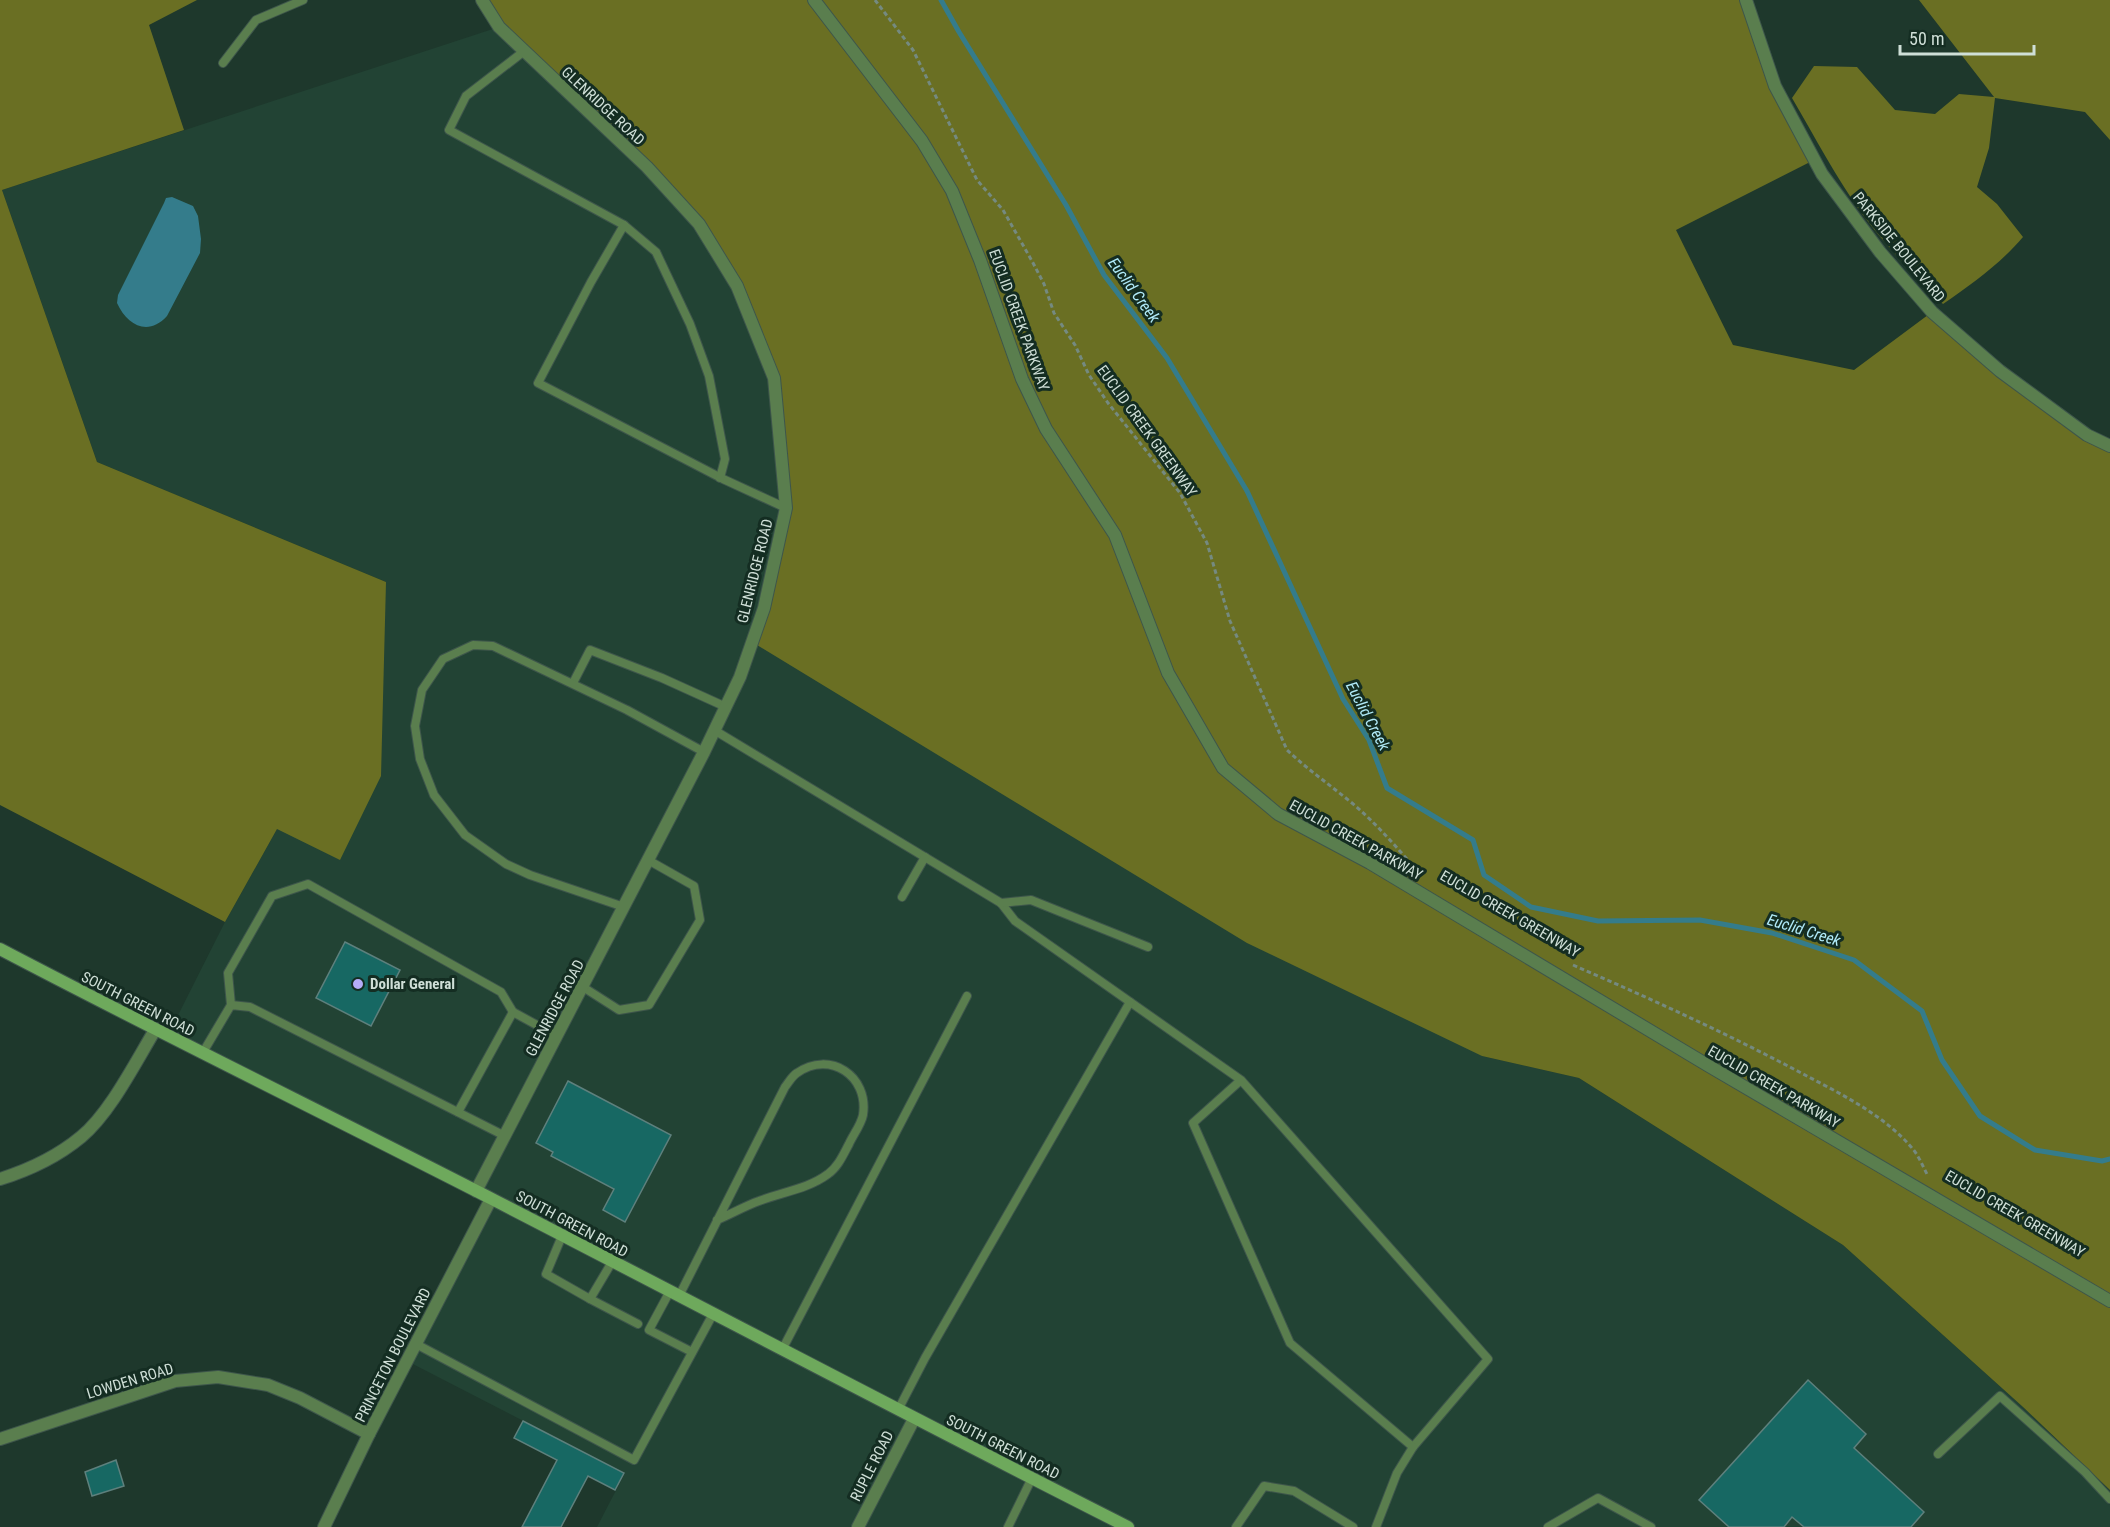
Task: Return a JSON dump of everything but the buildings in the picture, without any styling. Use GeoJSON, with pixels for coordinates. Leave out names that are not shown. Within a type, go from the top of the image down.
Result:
{"type":"FeatureCollection","features":[{"type":"Feature","properties":{"kind":"main road","name":"SOUTH GREEN ROAD"},"geometry":{"type":"LineString","coordinates":[[0,949],[154,1030],[476,1191],[914,1419],[1128,1527]]}},
{"type":"Feature","properties":{"kind":"street","name":"GLENRIDGE ROAD"},"geometry":{"type":"LineString","coordinates":[[476,1191],[704,752],[740,677],[764,608],[786,508],[774,378],[737,286],[699,224],[655,175],[523,52],[499,27],[482,0]]}},
{"type":"Feature","properties":{"kind":"street","name":"EUCLID CREEK PARKWAY"},"geometry":{"type":"LineString","coordinates":[[814,0],[922,141],[952,191],[980,260],[1022,379],[1046,429],[1115,535],[1168,673],[1223,768],[1278,814],[1370,863],[1719,1072],[2110,1301]]}},
{"type":"Feature","properties":{"kind":"street","name":"PARKSIDE BOULEVARD"},"geometry":{"type":"LineString","coordinates":[[1746,0],[1774,86],[1822,174],[1880,252],[1932,312],[2000,371],[2087,435],[2110,446]]}},
{"type":"Feature","properties":{"kind":"street"},"geometry":{"type":"LineString","coordinates":[[0,1179],[16,1174],[56,1154],[83,1136],[105,1111],[154,1030]]}},
{"type":"Feature","properties":{"kind":"street","name":"PRINCETON BOULEVARD"},"geometry":{"type":"LineString","coordinates":[[324,1527],[369,1434],[491,1199]]}},
{"type":"Feature","properties":{"kind":"street","name":"LOWDEN ROAD"},"geometry":{"type":"LineString","coordinates":[[0,1439],[175,1381],[218,1377],[268,1385],[300,1398],[369,1434]]}},
{"type":"Feature","properties":{"kind":"street","name":"RUPLE ROAD"},"geometry":{"type":"LineString","coordinates":[[858,1527],[914,1419]]}},
{"type":"Feature","properties":{"kind":"lane"},"geometry":{"type":"LineString","coordinates":[[224,63],[256,20],[303,0]]}},
{"type":"Feature","properties":{"kind":"lane"},"geometry":{"type":"LineString","coordinates":[[523,52],[466,96],[449,130],[624,225],[656,252],[690,324],[709,376],[725,459],[720,478]]}},
{"type":"Feature","properties":{"kind":"lane"},"geometry":{"type":"LineString","coordinates":[[624,225],[538,383],[720,478],[786,508]]}},
{"type":"Feature","properties":{"kind":"lane"},"geometry":{"type":"LineString","coordinates":[[624,907],[530,875],[506,864],[465,835],[434,795],[420,759],[415,726],[422,690],[443,659],[473,645],[493,646],[573,683],[704,752]]}},
{"type":"Feature","properties":{"kind":"lane"},"geometry":{"type":"LineString","coordinates":[[573,683],[590,650],[662,678],[726,707]]}},
{"type":"Feature","properties":{"kind":"lane"},"geometry":{"type":"LineString","coordinates":[[714,730],[1001,903],[1015,921],[1241,1080],[1488,1359],[1413,1447],[1397,1473],[1376,1527]]}},
{"type":"Feature","properties":{"kind":"lane"},"geometry":{"type":"LineString","coordinates":[[902,897],[925,857]]}},
{"type":"Feature","properties":{"kind":"lane"},"geometry":{"type":"LineString","coordinates":[[583,987],[619,1010],[649,1005],[700,920],[694,886],[648,860]]}},
{"type":"Feature","properties":{"kind":"lane"},"geometry":{"type":"LineString","coordinates":[[202,1054],[231,1005],[228,974],[272,896],[308,884],[501,992],[513,1012],[557,1036]]}},
{"type":"Feature","properties":{"kind":"lane"},"geometry":{"type":"LineString","coordinates":[[1001,903],[1032,900],[1148,947]]}},
{"type":"Feature","properties":{"kind":"lane"},"geometry":{"type":"LineString","coordinates":[[782,1350],[967,996]]}},
{"type":"Feature","properties":{"kind":"lane"},"geometry":{"type":"LineString","coordinates":[[898,1410],[925,1358],[1130,1002]]}},
{"type":"Feature","properties":{"kind":"lane"},"geometry":{"type":"LineString","coordinates":[[231,1005],[250,1007],[505,1136]]}},
{"type":"Feature","properties":{"kind":"lane"},"geometry":{"type":"LineString","coordinates":[[458,1112],[513,1012]]}},
{"type":"Feature","properties":{"kind":"lane"},"geometry":{"type":"LineString","coordinates":[[692,1352],[649,1330],[674,1294],[717,1220],[785,1087],[795,1074],[807,1067],[823,1064],[838,1067],[850,1074],[860,1085],[864,1102],[863,1118],[840,1161],[830,1173],[812,1184],[757,1201],[717,1220]]}},
{"type":"Feature","properties":{"kind":"lane"},"geometry":{"type":"LineString","coordinates":[[1241,1080],[1193,1123],[1290,1343],[1413,1447]]}},
{"type":"Feature","properties":{"kind":"lane"},"geometry":{"type":"LineString","coordinates":[[562,1236],[546,1274],[638,1324]]}},
{"type":"Feature","properties":{"kind":"lane"},"geometry":{"type":"LineString","coordinates":[[590,1299],[612,1262]]}},
{"type":"Feature","properties":{"kind":"lane"},"geometry":{"type":"LineString","coordinates":[[416,1344],[634,1460],[713,1314]]}},
{"type":"Feature","properties":{"kind":"lane"},"geometry":{"type":"LineString","coordinates":[[1938,1454],[2000,1396],[2085,1472],[2110,1499]]}},
{"type":"Feature","properties":{"kind":"lane"},"geometry":{"type":"LineString","coordinates":[[1008,1527],[1032,1478]]}},
{"type":"Feature","properties":{"kind":"lane"},"geometry":{"type":"LineString","coordinates":[[1236,1527],[1264,1486],[1294,1491],[1353,1527]]}},
{"type":"Feature","properties":{"kind":"lane"},"geometry":{"type":"LineString","coordinates":[[1548,1527],[1598,1498],[1651,1527]]}},
{"type":"Feature","properties":{"kind":"path","name":"EUCLID CREEK GREENWAY"},"geometry":{"type":"LineString","coordinates":[[875,0],[913,50],[977,180],[1003,210],[1044,284],[1054,313],[1075,345],[1089,375],[1108,403],[1180,493],[1208,543],[1230,621],[1287,750],[1354,805],[1422,876]]}},
{"type":"Feature","properties":{"kind":"path","name":"EUCLID CREEK GREENWAY"},"geometry":{"type":"LineString","coordinates":[[1567,963],[1740,1040],[1841,1094],[1887,1125],[1913,1149],[1929,1177]]}},
{"type":"Feature","properties":{"kind":"shaded area"},"geometry":{"type":"Polygon","coordinates":[[[499,27],[647,167],[1482,1056],[1579,1078],[1843,1245],[2023,1407],[2110,1490],[2110,1527],[597,1527],[625,1473],[407,1361],[491,1199],[167,1037],[225,922],[277,829],[386,582],[97,462],[2,190],[499,27]]]}},
{"type":"Feature","properties":{"kind":"green space"},"geometry":{"type":"Polygon","coordinates":[[[0,0],[197,0],[149,25],[184,130],[2,190],[97,462],[386,582],[381,776],[340,860],[277,829],[225,922],[0,805],[0,0]]]}},
{"type":"Feature","properties":{"kind":"green space"},"geometry":{"type":"Polygon","coordinates":[[[482,0],[1746,0],[1775,86],[1814,160],[1676,230],[1733,345],[1854,370],[1932,312],[2110,446],[2110,1490],[2023,1407],[1843,1245],[1579,1078],[1482,1056],[1247,943],[752,642],[786,508],[774,378],[737,286],[699,224],[523,52],[482,0]]]}},
{"type":"Feature","properties":{"kind":"green space"},"geometry":{"type":"Polygon","coordinates":[[[1919,0],[2110,0],[2110,140],[2085,112],[1995,98],[1989,148],[1977,187],[1997,204],[2023,237],[1995,265],[1943,304],[1892,250],[1863,215],[1792,98],[1814,66],[1857,67],[1895,110],[1935,114],[1959,94],[1994,97],[1919,0]]]}},
{"type":"Feature","properties":{"kind":"water"},"geometry":{"type":"Polygon","coordinates":[[[172,197],[193,206],[198,216],[200,253],[167,316],[153,326],[139,326],[121,311],[117,303],[118,295],[166,198],[172,197]]]}},
{"type":"Feature","properties":{"kind":"waterway","name":"Euclid Creek"},"geometry":{"type":"LineString","coordinates":[[941,0],[1066,205],[1104,275],[1167,358],[1247,491],[1343,699],[1369,740],[1387,788],[1473,840],[1484,875],[1531,907],[1598,921],[1700,920],[1772,933],[1854,960],[1922,1011],[1942,1060],[1980,1116],[2035,1150],[2102,1161],[2110,1159]]}},
{"type":"Feature","properties":{"kind":"place","name":"Dollar General"},"geometry":{"type":"Point","coordinates":[358,984]}}]}
